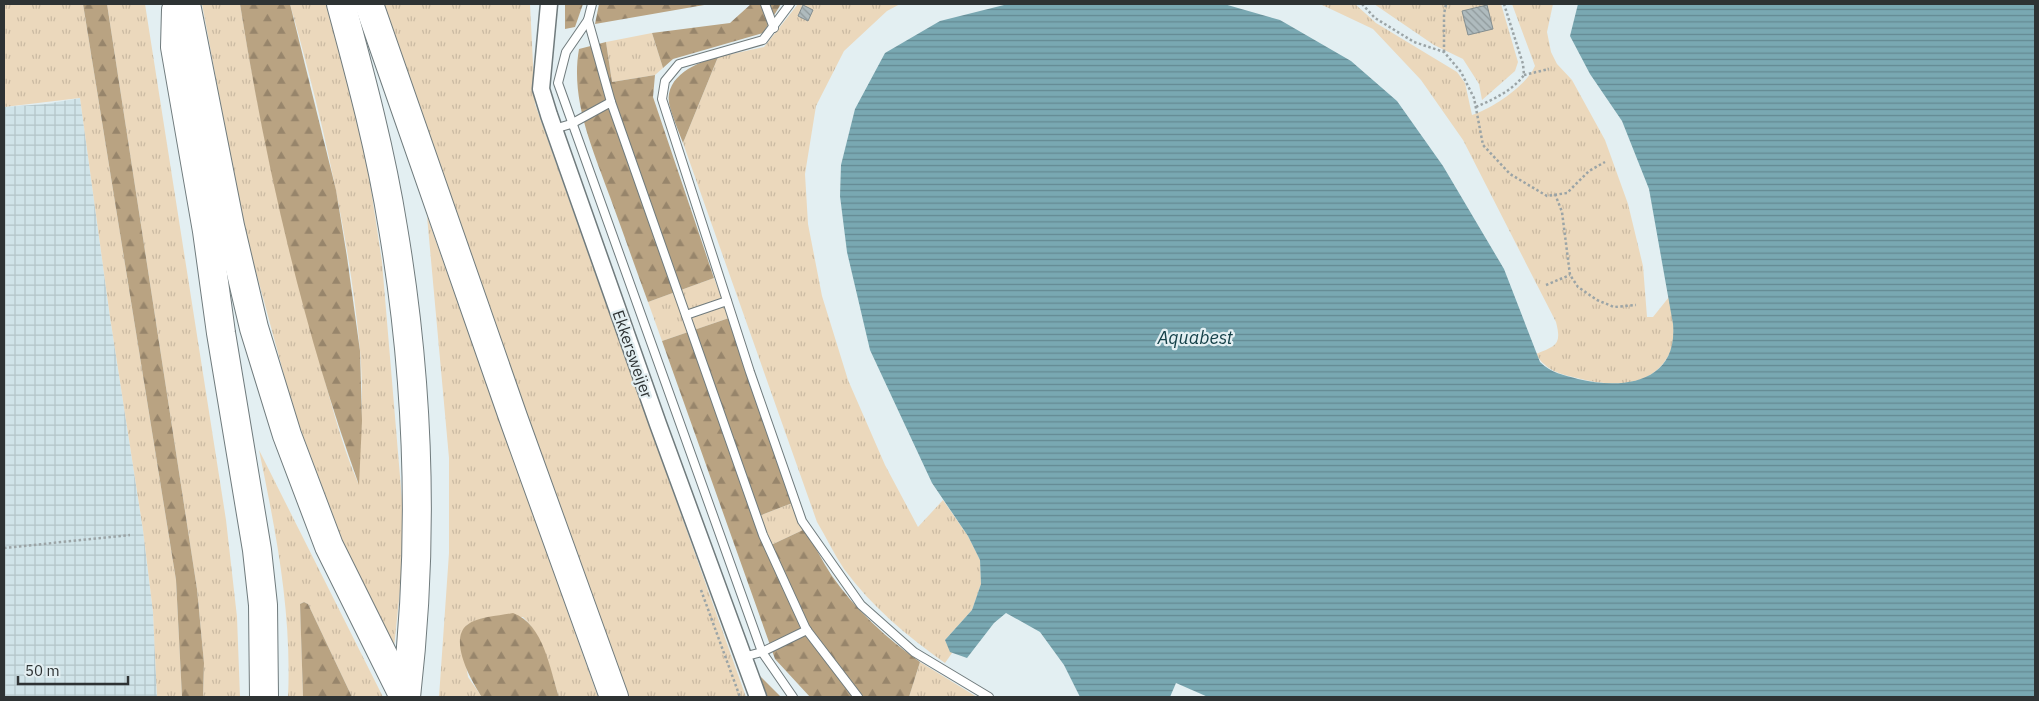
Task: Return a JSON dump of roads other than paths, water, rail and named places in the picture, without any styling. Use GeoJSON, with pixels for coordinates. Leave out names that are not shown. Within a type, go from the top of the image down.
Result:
{"type":"FeatureCollection","features":[{"type":"Feature","properties":{"kind":"highway"},"geometry":{"type":"LineString","coordinates":[[177,4],[175,47],[207,231],[221,333],[257,550],[263,606],[264,697]]}},
{"type":"Feature","properties":{"kind":"highway"},"geometry":{"type":"LineString","coordinates":[[186,4],[230,226],[254,328],[287,436],[329,546],[405,697]]}},
{"type":"Feature","properties":{"kind":"highway"},"geometry":{"type":"LineString","coordinates":[[341,4],[366,94],[393,227],[409,338],[415,429],[416,577],[405,697]]}},
{"type":"Feature","properties":{"kind":"highway"},"geometry":{"type":"LineString","coordinates":[[369,4],[510,408],[614,697]]}},
{"type":"Feature","properties":{"kind":"street","name":"Ekkersweijer"},"geometry":{"type":"LineString","coordinates":[[549,4],[542,89],[554,129],[658,424],[758,697]]}},
{"type":"Feature","properties":{"kind":"lane"},"geometry":{"type":"LineString","coordinates":[[592,4],[588,20],[566,52],[558,83],[571,124],[762,652],[793,697]]}},
{"type":"Feature","properties":{"kind":"lane"},"geometry":{"type":"LineString","coordinates":[[765,4],[774,28]]}},
{"type":"Feature","properties":{"kind":"lane"},"geometry":{"type":"LineString","coordinates":[[790,4],[764,40],[679,64],[665,81],[662,99],[727,301],[802,521],[861,605],[914,652],[989,697]]}},
{"type":"Feature","properties":{"kind":"lane"},"geometry":{"type":"LineString","coordinates":[[588,20],[610,102],[763,535],[807,630],[858,697]]}},
{"type":"Feature","properties":{"kind":"lane"},"geometry":{"type":"LineString","coordinates":[[554,129],[571,124],[610,102]]}},
{"type":"Feature","properties":{"kind":"lane"},"geometry":{"type":"LineString","coordinates":[[686,315],[727,301]]}},
{"type":"Feature","properties":{"kind":"lane"},"geometry":{"type":"LineString","coordinates":[[743,657],[762,652],[807,630]]}},
{"type":"Feature","properties":{"kind":"lane"},"geometry":{"type":"LineString","coordinates":[[972,697],[975,689]]}},
{"type":"Feature","properties":{"kind":"water","name":"Aquabest"},"geometry":{"type":"Polygon","coordinates":[[[1008,4],[1224,4],[1280,20],[1351,61],[1397,101],[1443,166],[1504,269],[1540,362],[1549,369],[1563,375],[1595,382],[1613,383],[1629,382],[1644,378],[1657,370],[1667,359],[1672,344],[1673,324],[1649,189],[1622,121],[1590,74],[1570,36],[1578,4],[2035,4],[2035,697],[1080,697],[1064,665],[1040,632],[1006,613],[994,623],[967,658],[950,652],[945,640],[972,610],[981,584],[980,560],[968,536],[932,483],[870,350],[847,252],[840,196],[841,165],[855,109],[885,53],[940,21],[1008,4]]]}}]}
